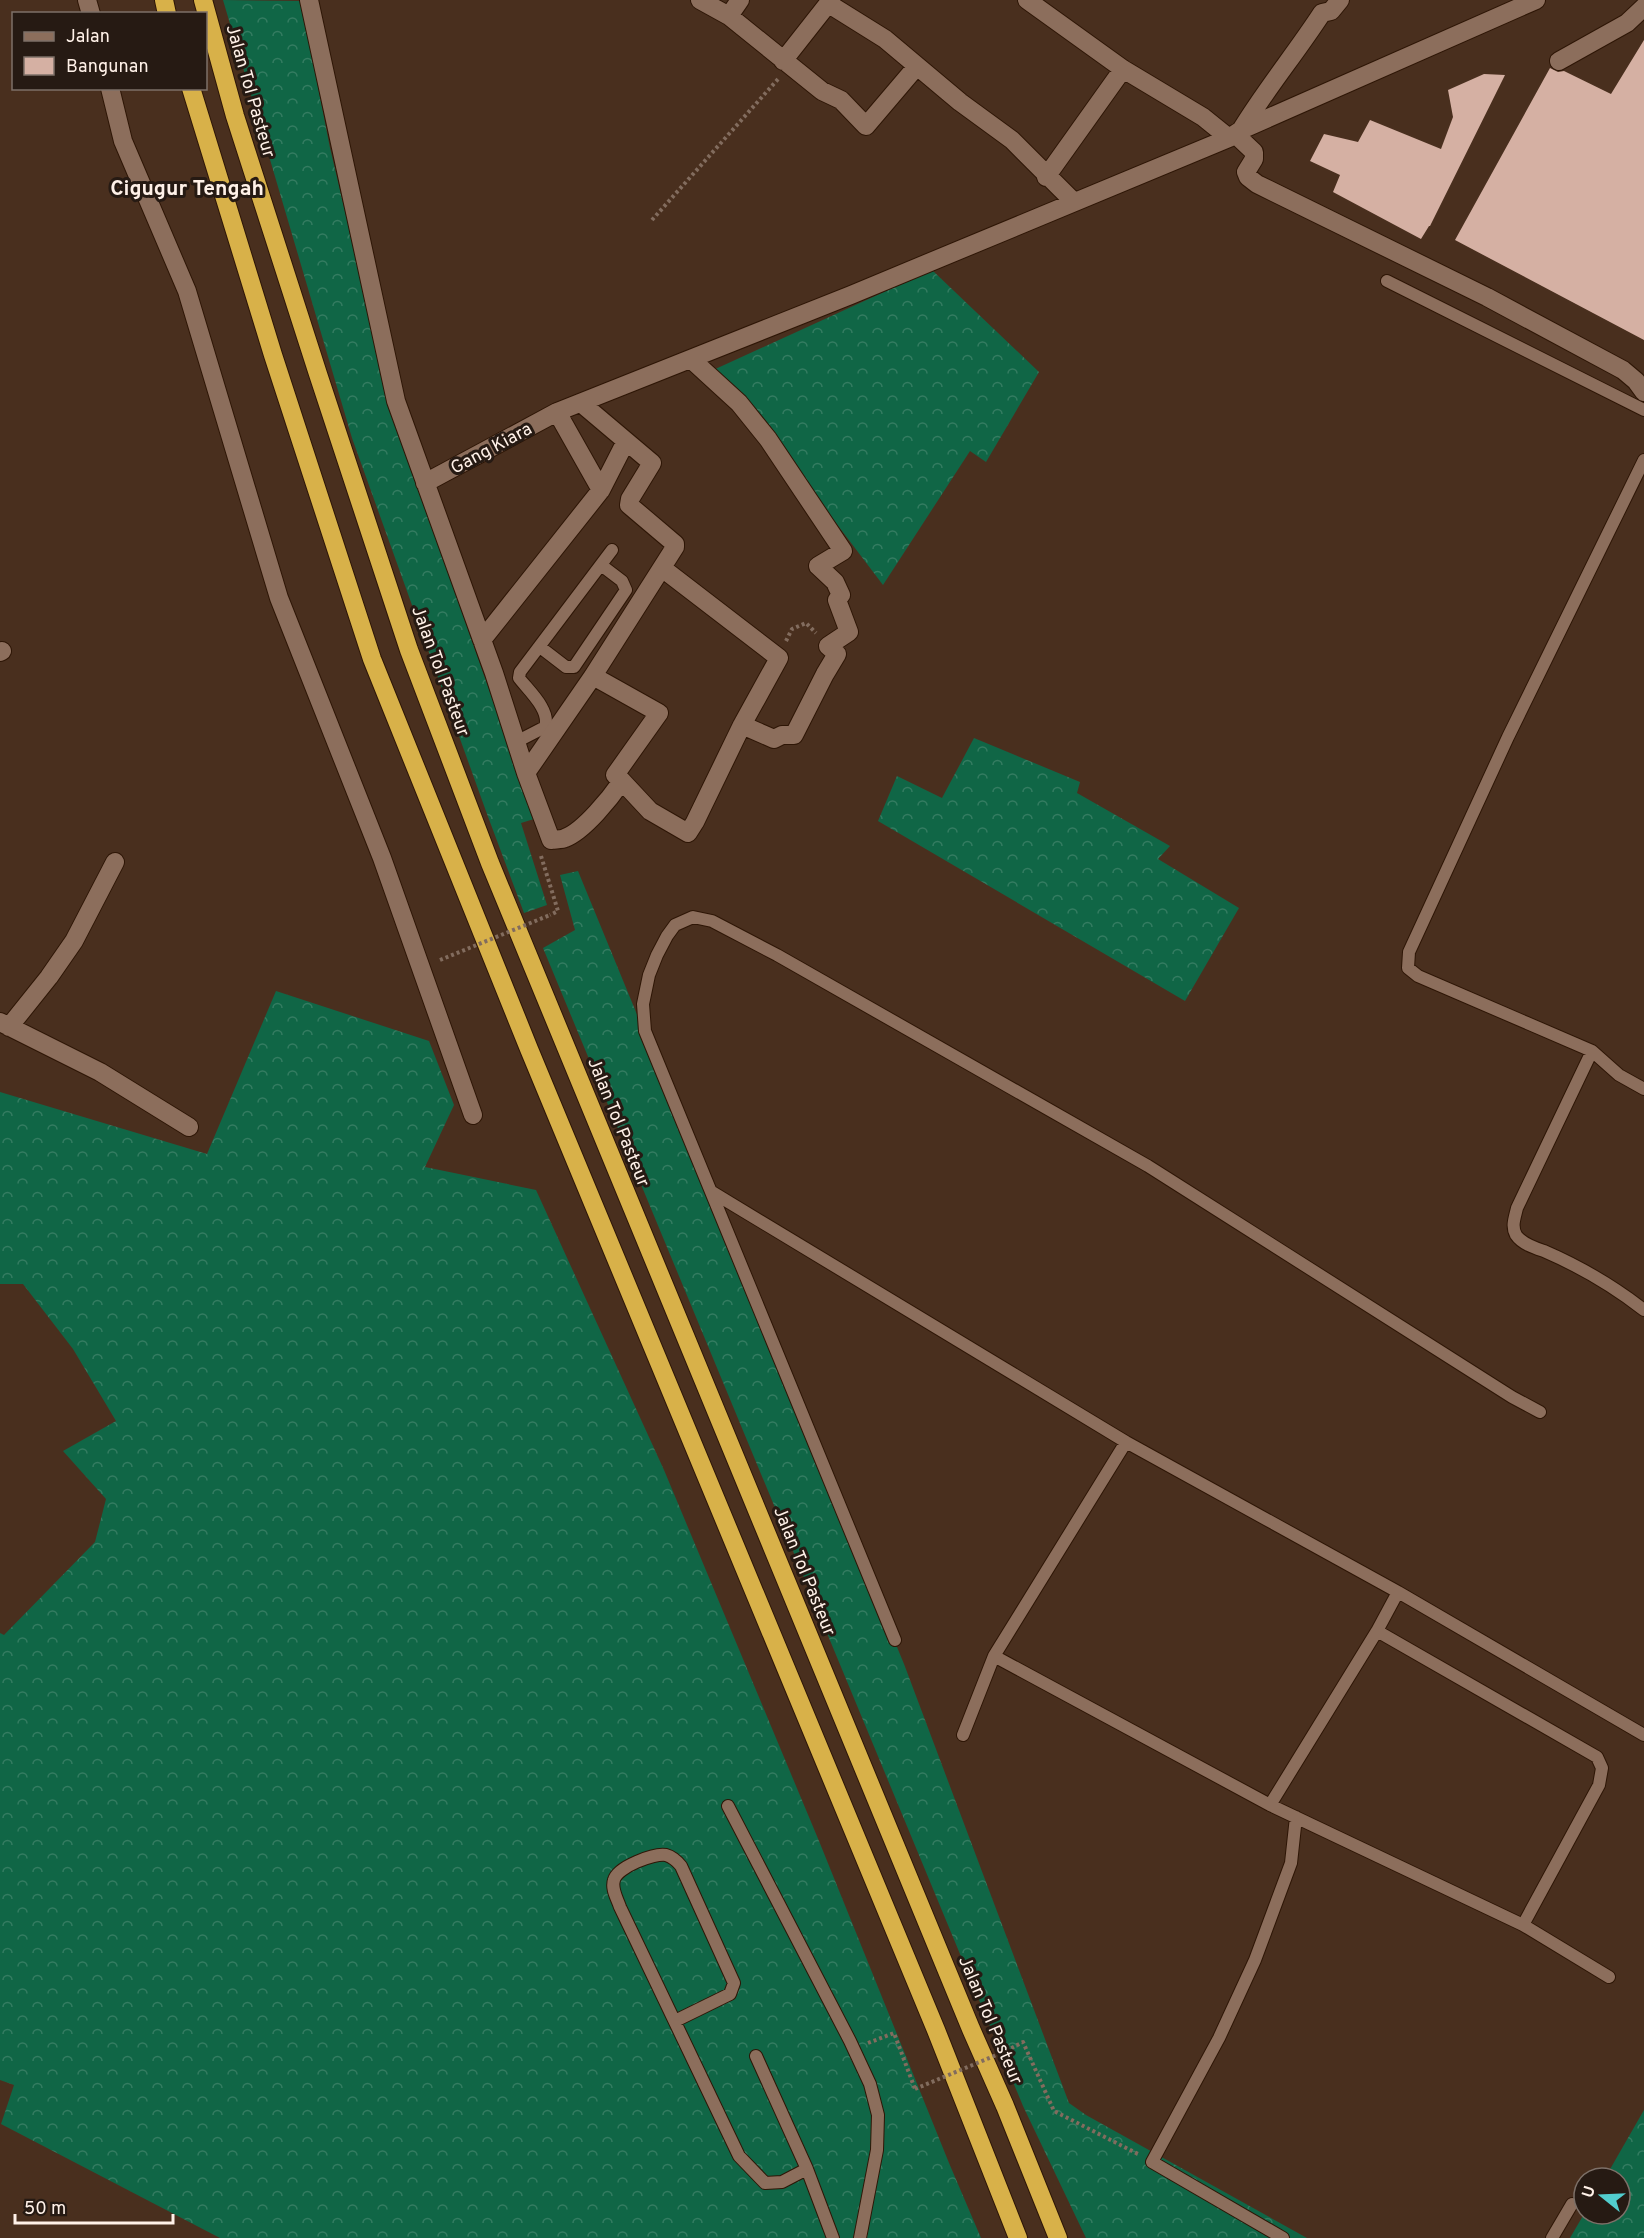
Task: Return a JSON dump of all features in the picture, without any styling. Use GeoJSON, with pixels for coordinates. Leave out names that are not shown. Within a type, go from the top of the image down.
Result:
{"type":"FeatureCollection","features":[{"type":"Feature","properties":{"kind":"highway","name":"Jalan Tol Pasteur"},"geometry":{"type":"LineString","coordinates":[[207,14],[235,116],[321,385],[410,650],[490,863],[1057,2236]]}},
{"type":"Feature","properties":{"kind":"highway"},"geometry":{"type":"LineString","coordinates":[[192,90],[273,355],[372,659],[529,1049],[936,2030],[1018,2238]]}},
{"type":"Feature","properties":{"kind":"street"},"geometry":{"type":"LineString","coordinates":[[309,0],[396,401],[551,840],[565,838],[586,823],[604,806],[622,781]]}},
{"type":"Feature","properties":{"kind":"street"},"geometry":{"type":"LineString","coordinates":[[700,0],[729,16],[822,91],[841,100],[866,126],[917,66]]}},
{"type":"Feature","properties":{"kind":"street"},"geometry":{"type":"LineString","coordinates":[[729,16],[740,0]]}},
{"type":"Feature","properties":{"kind":"street"},"geometry":{"type":"LineString","coordinates":[[1235,134],[1300,47],[1322,13],[1331,11],[1340,0]]}},
{"type":"Feature","properties":{"kind":"street","name":"Gang Kiara"},"geometry":{"type":"LineString","coordinates":[[425,483],[557,412],[692,360],[1074,202],[1235,134],[1536,0]]}},
{"type":"Feature","properties":{"kind":"street"},"geometry":{"type":"LineString","coordinates":[[1032,1],[1123,69],[1235,134],[1254,152],[1254,159],[1246,172],[1248,177],[1257,184],[1469,288],[1623,370],[1636,381],[1644,392]]}},
{"type":"Feature","properties":{"kind":"street"},"geometry":{"type":"LineString","coordinates":[[786,63],[830,2],[885,39],[960,102],[1012,140],[1046,177],[1074,202]]}},
{"type":"Feature","properties":{"kind":"street"},"geometry":{"type":"LineString","coordinates":[[1559,61],[1627,23],[1644,7]]}},
{"type":"Feature","properties":{"kind":"street"},"geometry":{"type":"LineString","coordinates":[[1046,177],[1123,69]]}},
{"type":"Feature","properties":{"kind":"street"},"geometry":{"type":"LineString","coordinates":[[110,90],[123,141],[187,291],[279,598],[382,858],[473,1115]]}},
{"type":"Feature","properties":{"kind":"street"},"geometry":{"type":"LineString","coordinates":[[692,360],[739,403],[754,421],[812,502],[843,551],[818,566],[836,582],[841,595],[837,600],[849,632],[828,646],[837,654],[794,735],[782,735],[774,739],[742,725]]}},
{"type":"Feature","properties":{"kind":"street"},"geometry":{"type":"LineString","coordinates":[[526,773],[593,676],[675,547],[675,544],[629,505],[630,499],[652,463],[581,403]]}},
{"type":"Feature","properties":{"kind":"street"},"geometry":{"type":"LineString","coordinates":[[557,412],[601,490]]}},
{"type":"Feature","properties":{"kind":"street"},"geometry":{"type":"LineString","coordinates":[[482,640],[601,490],[626,441]]}},
{"type":"Feature","properties":{"kind":"street"},"geometry":{"type":"LineString","coordinates":[[593,676],[659,713],[615,775],[650,811],[688,833],[742,725],[779,658],[662,568]]}},
{"type":"Feature","properties":{"kind":"street"},"geometry":{"type":"LineString","coordinates":[[115,862],[74,941],[49,977],[5,1025],[100,1072],[189,1127]]}},
{"type":"Feature","properties":{"kind":"lane"},"geometry":{"type":"LineString","coordinates":[[1387,281],[1644,410]]}},
{"type":"Feature","properties":{"kind":"lane"},"geometry":{"type":"LineString","coordinates":[[1644,460],[1508,737],[1409,952],[1408,968],[1418,976],[1592,1050],[1619,1075],[1644,1089]]}},
{"type":"Feature","properties":{"kind":"lane"},"geometry":{"type":"LineString","coordinates":[[516,742],[545,727],[547,722],[543,710],[518,676],[612,550]]}},
{"type":"Feature","properties":{"kind":"lane"},"geometry":{"type":"LineString","coordinates":[[540,647],[566,667],[574,667],[626,590],[622,581],[601,565]]}},
{"type":"Feature","properties":{"kind":"lane"},"geometry":{"type":"LineString","coordinates":[[895,1640],[645,1031],[643,1004],[649,975],[657,955],[675,924],[693,917],[712,921],[777,955],[1148,1166],[1512,1398],[1540,1412]]}},
{"type":"Feature","properties":{"kind":"lane"},"geometry":{"type":"LineString","coordinates":[[1592,1050],[1517,1208],[1513,1222],[1516,1235],[1528,1245],[1580,1266],[1644,1310]]}},
{"type":"Feature","properties":{"kind":"lane"},"geometry":{"type":"LineString","coordinates":[[712,1192],[1126,1442],[1398,1592],[1644,1734]]}},
{"type":"Feature","properties":{"kind":"lane"},"geometry":{"type":"LineString","coordinates":[[963,1735],[994,1656],[1126,1442]]}},
{"type":"Feature","properties":{"kind":"lane"},"geometry":{"type":"LineString","coordinates":[[1270,1805],[1377,1631],[1398,1592]]}},
{"type":"Feature","properties":{"kind":"lane"},"geometry":{"type":"LineString","coordinates":[[1377,1631],[1597,1756],[1602,1768],[1599,1785],[1523,1925]]}},
{"type":"Feature","properties":{"kind":"lane"},"geometry":{"type":"LineString","coordinates":[[994,1656],[1270,1805],[1523,1925],[1609,1977]]}},
{"type":"Feature","properties":{"kind":"lane"},"geometry":{"type":"LineString","coordinates":[[728,1806],[870,2084],[878,2115],[877,2150],[860,2238]]}},
{"type":"Feature","properties":{"kind":"lane"},"geometry":{"type":"LineString","coordinates":[[1283,2238],[1152,2162],[1219,2038],[1255,1960],[1291,1863],[1296,1817]]}},
{"type":"Feature","properties":{"kind":"lane"},"geometry":{"type":"LineString","coordinates":[[675,2021],[730,1994],[734,1983],[681,1866],[673,1857],[664,1855],[627,1866],[616,1873],[613,1890],[675,2021],[740,2156],[765,2183],[782,2182],[807,2169]]}},
{"type":"Feature","properties":{"kind":"lane"},"geometry":{"type":"LineString","coordinates":[[756,2056],[807,2169],[833,2238]]}},
{"type":"Feature","properties":{"kind":"lane"},"geometry":{"type":"LineString","coordinates":[[1552,2238],[1572,2204]]}},
{"type":"Feature","properties":{"kind":"path"},"geometry":{"type":"LineString","coordinates":[[652,220],[682,184],[766,94],[786,63]]}},
{"type":"Feature","properties":{"kind":"path"},"geometry":{"type":"LineString","coordinates":[[779,658],[792,629],[806,622],[828,646]]}},
{"type":"Feature","properties":{"kind":"path"},"geometry":{"type":"LineString","coordinates":[[440,960],[558,911],[538,848]]}},
{"type":"Feature","properties":{"kind":"path"},"geometry":{"type":"LineString","coordinates":[[854,2049],[894,2033],[915,2089],[1023,2042],[1054,2111],[1152,2162]]}},
{"type":"Feature","properties":{"kind":"green space"},"geometry":{"type":"Polygon","coordinates":[[[223,0],[301,1],[330,148],[392,411],[534,819],[521,823],[547,905],[524,913],[352,438],[223,0]]]}},
{"type":"Feature","properties":{"kind":"green space"},"geometry":{"type":"Polygon","coordinates":[[[932,270],[1039,372],[986,462],[970,451],[883,585],[742,399],[711,371],[932,270]]]}},
{"type":"Feature","properties":{"kind":"green space"},"geometry":{"type":"Polygon","coordinates":[[[974,738],[1080,782],[1077,793],[1170,846],[1158,859],[1239,908],[1185,1001],[878,821],[897,776],[942,798],[974,738]]]}},
{"type":"Feature","properties":{"kind":"green space"},"geometry":{"type":"Polygon","coordinates":[[[578,871],[904,1664],[1069,2103],[1086,2115],[1307,2238],[1086,2238],[1023,2106],[543,948],[575,930],[560,875],[578,871]]]}},
{"type":"Feature","properties":{"kind":"green space"},"geometry":{"type":"Polygon","coordinates":[[[276,991],[429,1041],[454,1105],[425,1167],[536,1190],[664,1470],[981,2238],[220,2238],[1,2124],[14,2085],[0,2080],[0,1633],[4,1635],[95,1542],[106,1499],[63,1451],[116,1421],[73,1349],[23,1284],[0,1284],[0,1092],[207,1154],[276,991]]]}},
{"type":"Feature","properties":{"kind":"green space"},"geometry":{"type":"Polygon","coordinates":[[[1644,2110],[1644,2238],[1570,2238],[1577,2226],[1632,2226],[1632,2166],[1612,2166],[1644,2110]]]}},
{"type":"Feature","properties":{"kind":"building"},"geometry":{"type":"Polygon","coordinates":[[[1644,40],[1644,340],[1455,240],[1550,68],[1558,72],[1564,71],[1611,94],[1644,40]]]}},
{"type":"Feature","properties":{"kind":"building"},"geometry":{"type":"Polygon","coordinates":[[[1484,74],[1505,75],[1430,226],[1421,239],[1333,192],[1340,175],[1310,161],[1324,134],[1358,142],[1370,120],[1441,149],[1453,117],[1448,90],[1484,74]]]}},
{"type":"Feature","properties":{"kind":"district","name":"Cigugur Tengah"},"geometry":{"type":"Point","coordinates":[187,188]}}]}
